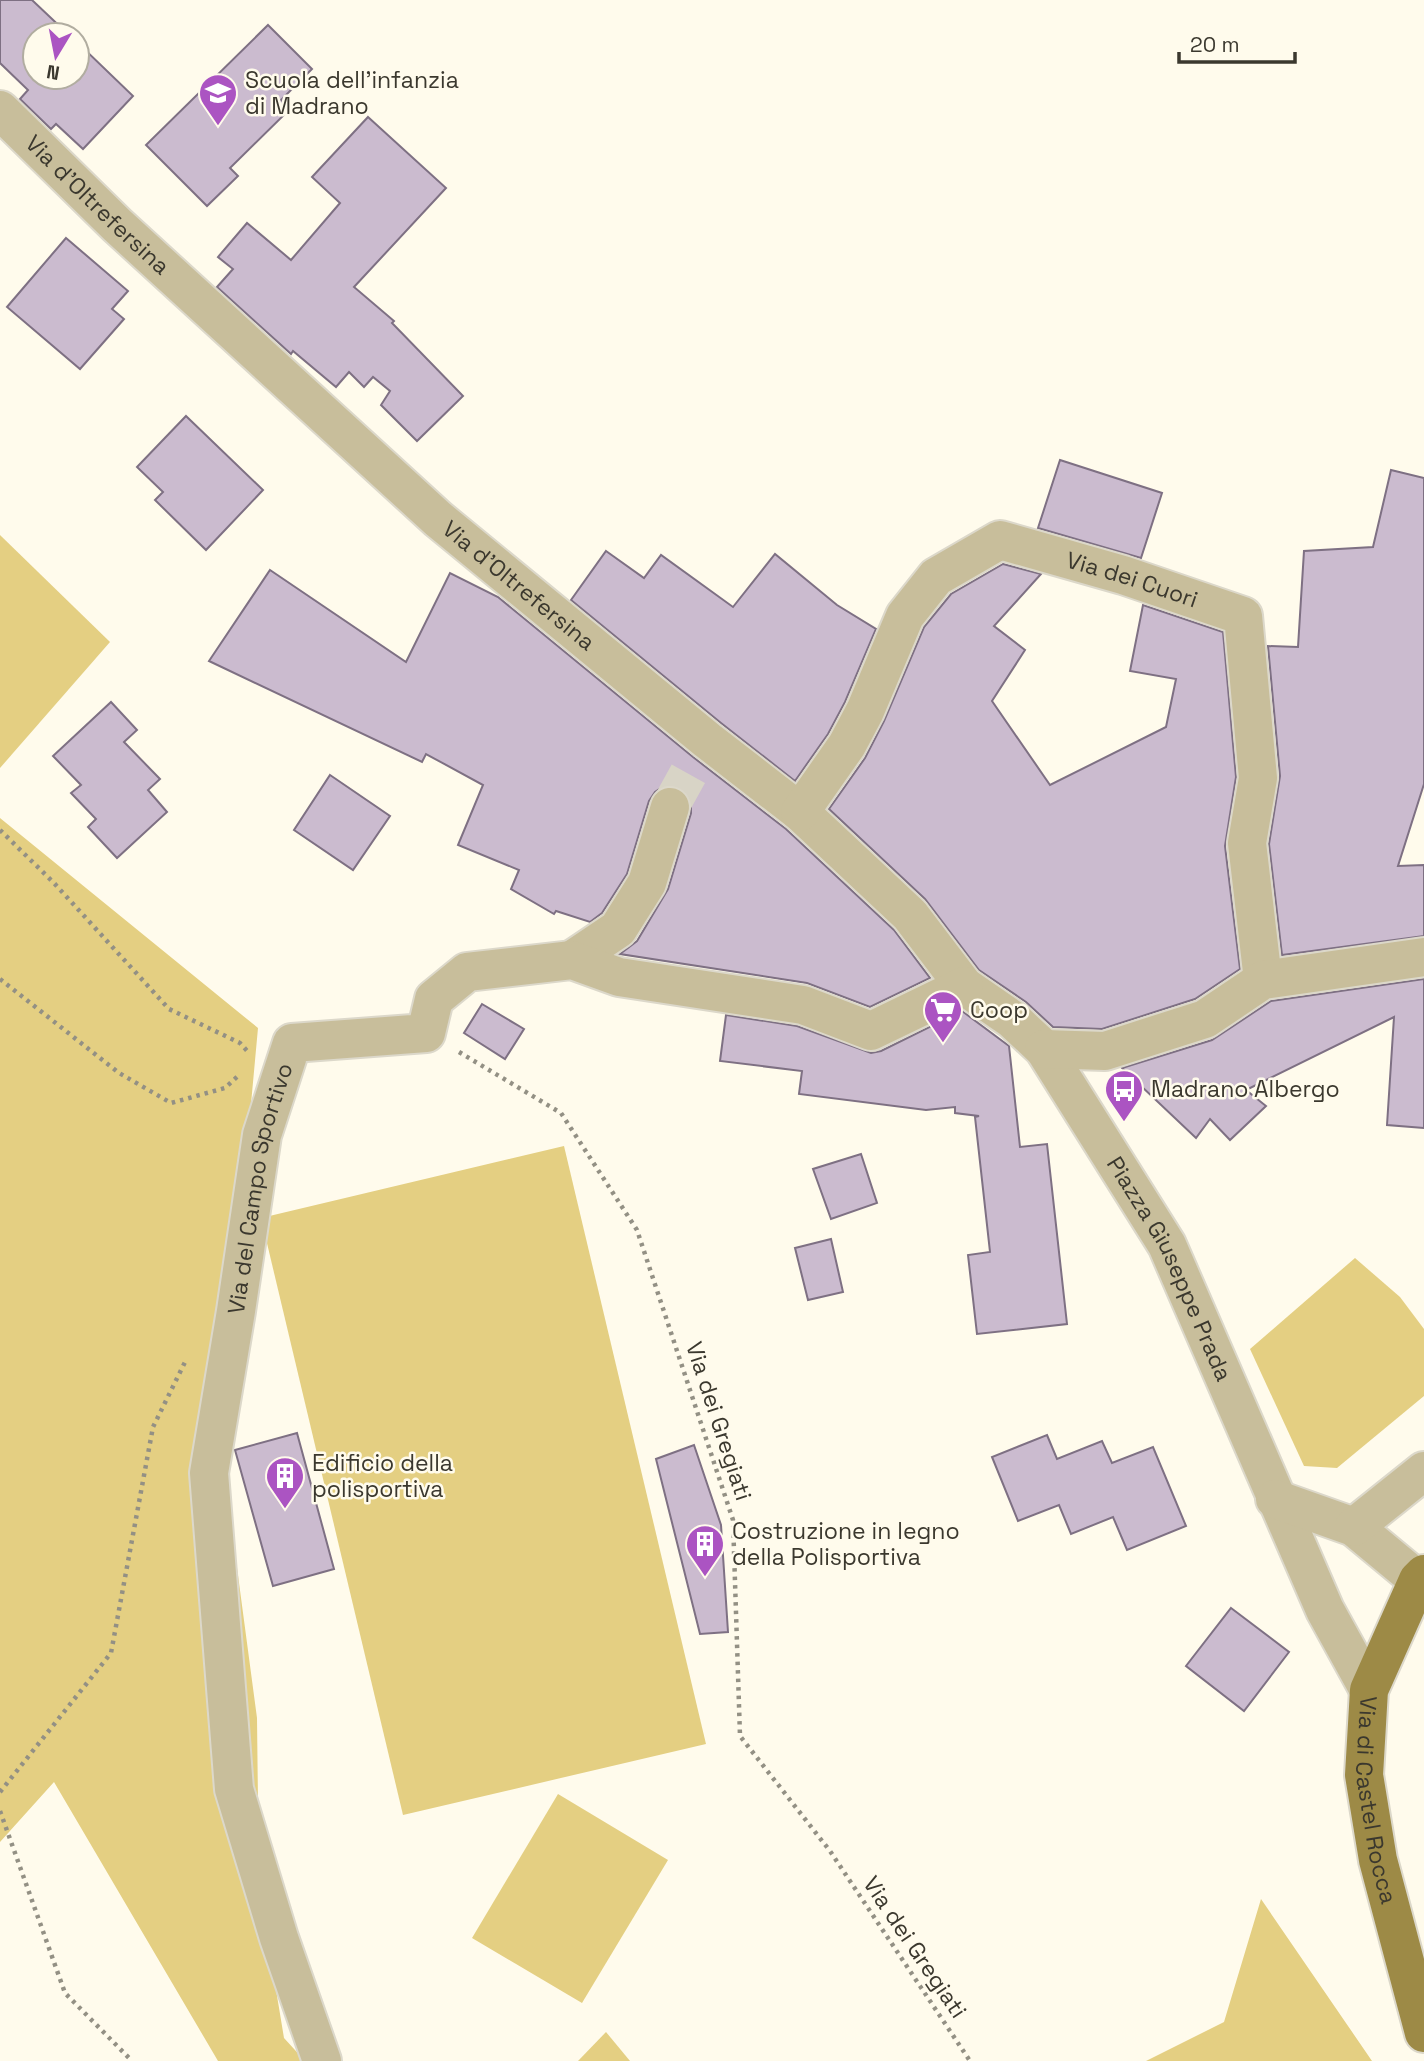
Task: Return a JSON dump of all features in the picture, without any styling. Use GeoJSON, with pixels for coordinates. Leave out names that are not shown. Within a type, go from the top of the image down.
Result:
{"type":"FeatureCollection","features":[{"type":"Feature","properties":{"kind":"main road","name":"Via di Castel Rocca"},"geometry":{"type":"LineString","coordinates":[[1421,1577],[1369,1689],[1364,1775],[1378,1860],[1424,2033]]}},
{"type":"Feature","properties":{"kind":"street","name":"Via d'Oltrefersina"},"geometry":{"type":"LineString","coordinates":[[0,110],[117,225],[438,519],[702,749],[800,813],[911,915],[964,986],[1013,1020],[1044,1049]]}},
{"type":"Feature","properties":{"kind":"street","name":"Via dei Cuori"},"geometry":{"type":"LineString","coordinates":[[800,813],[847,745],[905,616],[936,578],[1000,540],[1123,575],[1243,616],[1258,778],[1247,843],[1263,980]]}},
{"type":"Feature","properties":{"kind":"street"},"geometry":{"type":"LineString","coordinates":[[572,960],[618,929],[647,883],[670,807]]}},
{"type":"Feature","properties":{"kind":"street"},"geometry":{"type":"LineString","coordinates":[[1044,1049],[1105,1051],[1205,1019],[1263,980],[1424,957]]}},
{"type":"Feature","properties":{"kind":"street"},"geometry":{"type":"LineString","coordinates":[[426,1033],[434,999],[467,972],[572,960],[619,976],[803,1005],[871,1031],[964,986]]}},
{"type":"Feature","properties":{"kind":"street","name":"Via del Campo Sportivo"},"geometry":{"type":"LineString","coordinates":[[322,2061],[279,1938],[234,1789],[209,1473],[262,1135],[266,1074],[292,1043],[426,1033]]}},
{"type":"Feature","properties":{"kind":"street","name":"Piazza Giuseppe Prada"},"geometry":{"type":"LineString","coordinates":[[1044,1049],[1167,1245],[1325,1610],[1369,1689]]}},
{"type":"Feature","properties":{"kind":"street"},"geometry":{"type":"LineString","coordinates":[[1354,1527],[1424,1471]]}},
{"type":"Feature","properties":{"kind":"street"},"geometry":{"type":"LineString","coordinates":[[1275,1499],[1354,1527],[1421,1577]]}},
{"type":"Feature","properties":{"kind":"path"},"geometry":{"type":"LineString","coordinates":[[0,830],[54,883],[169,1009],[240,1044],[266,1074],[171,1103],[119,1073],[0,979]]}},
{"type":"Feature","properties":{"kind":"path","name":"Via dei Gregiati"},"geometry":{"type":"LineString","coordinates":[[426,1033],[561,1112],[636,1230],[733,1520],[740,1737],[830,1852],[970,2061]]}},
{"type":"Feature","properties":{"kind":"path"},"geometry":{"type":"LineString","coordinates":[[0,1792],[111,1653],[153,1427],[188,1357]]}},
{"type":"Feature","properties":{"kind":"path"},"geometry":{"type":"LineString","coordinates":[[0,1811],[65,1993],[132,2061]]}},
{"type":"Feature","properties":{"kind":"shaded area"},"geometry":{"type":"Polygon","coordinates":[[[0,535],[110,642],[0,768],[0,535]]]}},
{"type":"Feature","properties":{"kind":"shaded area"},"geometry":{"type":"Polygon","coordinates":[[[0,818],[258,1028],[220,1440],[257,1718],[259,1887],[284,2038],[305,2061],[218,2061],[54,1782],[0,1842],[0,818]]]}},
{"type":"Feature","properties":{"kind":"shaded area"},"geometry":{"type":"Polygon","coordinates":[[[564,1146],[706,1744],[403,1815],[261,1218],[564,1146]]]}},
{"type":"Feature","properties":{"kind":"shaded area"},"geometry":{"type":"Polygon","coordinates":[[[1355,1258],[1400,1297],[1424,1329],[1424,1396],[1337,1468],[1304,1466],[1250,1349],[1355,1258]]]}},
{"type":"Feature","properties":{"kind":"shaded area"},"geometry":{"type":"Polygon","coordinates":[[[558,1794],[668,1860],[582,2003],[472,1938],[558,1794]]]}},
{"type":"Feature","properties":{"kind":"shaded area"},"geometry":{"type":"Polygon","coordinates":[[[1261,1899],[1372,2061],[1146,2061],[1224,2022],[1261,1899]]]}},
{"type":"Feature","properties":{"kind":"shaded area"},"geometry":{"type":"Polygon","coordinates":[[[606,2032],[630,2061],[578,2061],[606,2032]]]}},
{"type":"Feature","properties":{"kind":"building"},"geometry":{"type":"Polygon","coordinates":[[[0,0],[32,0],[54,21],[21,21],[21,83],[0,63],[0,0]]]}},
{"type":"Feature","properties":{"kind":"building","name":"Scuola dell'infanzia di Madrano"},"geometry":{"type":"Polygon","coordinates":[[[268,25],[312,69],[281,100],[290,109],[230,168],[238,176],[207,206],[146,145],[268,25]]]}},
{"type":"Feature","properties":{"kind":"building"},"geometry":{"type":"Polygon","coordinates":[[[91,56],[133,96],[83,149],[56,124],[51,129],[20,99],[27,91],[91,91],[91,56]]]}},
{"type":"Feature","properties":{"kind":"building"},"geometry":{"type":"Polygon","coordinates":[[[368,117],[446,188],[354,287],[394,321],[392,323],[463,396],[417,441],[381,405],[390,391],[373,377],[364,387],[349,372],[336,387],[293,351],[291,354],[217,287],[233,269],[218,257],[247,223],[291,260],[340,203],[312,177],[368,117]]]}},
{"type":"Feature","properties":{"kind":"building"},"geometry":{"type":"Polygon","coordinates":[[[66,238],[128,291],[112,309],[124,319],[80,369],[7,307],[66,238]]]}},
{"type":"Feature","properties":{"kind":"building"},"geometry":{"type":"Polygon","coordinates":[[[186,416],[263,490],[206,550],[155,500],[163,492],[137,467],[186,416]]]}},
{"type":"Feature","properties":{"kind":"building"},"geometry":{"type":"Polygon","coordinates":[[[1060,460],[1162,493],[1141,558],[1038,528],[1060,460]]]}},
{"type":"Feature","properties":{"kind":"building"},"geometry":{"type":"Polygon","coordinates":[[[1391,470],[1424,478],[1424,784],[1398,866],[1424,865],[1424,936],[1282,955],[1269,844],[1280,776],[1268,646],[1298,647],[1304,551],[1373,547],[1391,470]]]}},
{"type":"Feature","properties":{"kind":"building"},"geometry":{"type":"Polygon","coordinates":[[[606,551],[644,578],[661,555],[733,607],[775,554],[837,605],[876,629],[845,702],[828,734],[795,781],[571,600],[606,551]]]}},
{"type":"Feature","properties":{"kind":"building"},"geometry":{"type":"Polygon","coordinates":[[[1003,564],[1041,574],[994,626],[1025,650],[992,701],[1050,785],[1166,727],[1176,679],[1130,671],[1143,605],[1223,632],[1236,777],[1225,846],[1240,969],[1195,999],[1102,1029],[1053,1027],[1026,1002],[979,970],[925,899],[829,809],[865,758],[884,721],[924,627],[951,594],[1003,564]]]}},
{"type":"Feature","properties":{"kind":"building"},"geometry":{"type":"Polygon","coordinates":[[[270,570],[406,662],[450,573],[498,597],[693,757],[786,829],[894,930],[930,978],[870,1007],[807,983],[620,954],[637,941],[668,889],[691,813],[691,803],[686,793],[676,786],[664,786],[655,792],[649,801],[627,874],[602,913],[590,922],[556,911],[554,914],[511,889],[519,870],[458,845],[483,785],[426,754],[422,762],[209,661],[270,570]]]}},
{"type":"Feature","properties":{"kind":"building"},"geometry":{"type":"Polygon","coordinates":[[[111,702],[137,730],[124,742],[160,779],[148,790],[167,812],[117,858],[88,827],[96,819],[71,793],[81,785],[53,756],[111,702]]]}},
{"type":"Feature","properties":{"kind":"building"},"geometry":{"type":"Polygon","coordinates":[[[330,775],[390,816],[353,870],[294,830],[330,775]]]}},
{"type":"Feature","properties":{"kind":"building"},"geometry":{"type":"Polygon","coordinates":[[[1424,979],[1424,1128],[1387,1125],[1394,1017],[1246,1090],[1266,1106],[1230,1140],[1210,1119],[1196,1138],[1122,1068],[1212,1040],[1271,1001],[1424,979]]]}},
{"type":"Feature","properties":{"kind":"building"},"geometry":{"type":"Polygon","coordinates":[[[482,1004],[524,1029],[505,1059],[464,1033],[482,1004]]]}},
{"type":"Feature","properties":{"kind":"building"},"geometry":{"type":"Polygon","coordinates":[[[962,1011],[1009,1046],[1020,1147],[1047,1144],[1067,1324],[977,1334],[968,1255],[990,1252],[975,1117],[979,1116],[955,1113],[955,1107],[926,1110],[799,1094],[802,1071],[720,1061],[726,1015],[797,1026],[871,1053],[881,1051],[962,1011]]]}},
{"type":"Feature","properties":{"kind":"building"},"geometry":{"type":"Polygon","coordinates":[[[861,1154],[877,1203],[831,1219],[813,1169],[861,1154]]]}},
{"type":"Feature","properties":{"kind":"building"},"geometry":{"type":"Polygon","coordinates":[[[831,1239],[843,1292],[808,1300],[795,1248],[831,1239]]]}},
{"type":"Feature","properties":{"kind":"building","name":"Edificio della polisportiva"},"geometry":{"type":"Polygon","coordinates":[[[297,1433],[334,1569],[273,1586],[235,1450],[297,1433]]]}},
{"type":"Feature","properties":{"kind":"building"},"geometry":{"type":"Polygon","coordinates":[[[1047,1435],[1057,1459],[1102,1441],[1112,1463],[1153,1447],[1186,1526],[1127,1550],[1113,1517],[1071,1534],[1059,1505],[1018,1521],[992,1457],[1047,1435]]]}},
{"type":"Feature","properties":{"kind":"building","name":"Costruzione in legno della Polisportiva"},"geometry":{"type":"Polygon","coordinates":[[[694,1445],[721,1525],[728,1632],[700,1634],[656,1459],[694,1445]]]}},
{"type":"Feature","properties":{"kind":"building"},"geometry":{"type":"Polygon","coordinates":[[[1231,1608],[1289,1652],[1244,1711],[1186,1666],[1231,1608]]]}},
{"type":"Feature","properties":{"kind":"tunnel"},"geometry":{"type":"LineString","coordinates":[[670,807],[697,758]]}},
{"type":"Feature","properties":{"kind":"place","name":"Scuola dell'infanzia di Madrano"},"geometry":{"type":"Point","coordinates":[218,127]}},
{"type":"Feature","properties":{"kind":"place","name":"Coop"},"geometry":{"type":"Point","coordinates":[943,1044]}},
{"type":"Feature","properties":{"kind":"place","name":"Madrano Albergo"},"geometry":{"type":"Point","coordinates":[1124,1123]}},
{"type":"Feature","properties":{"kind":"place","name":"Edificio della polisportiva"},"geometry":{"type":"Point","coordinates":[285,1510]}},
{"type":"Feature","properties":{"kind":"place","name":"Costruzione in legno della Polisportiva"},"geometry":{"type":"Point","coordinates":[705,1578]}}]}
